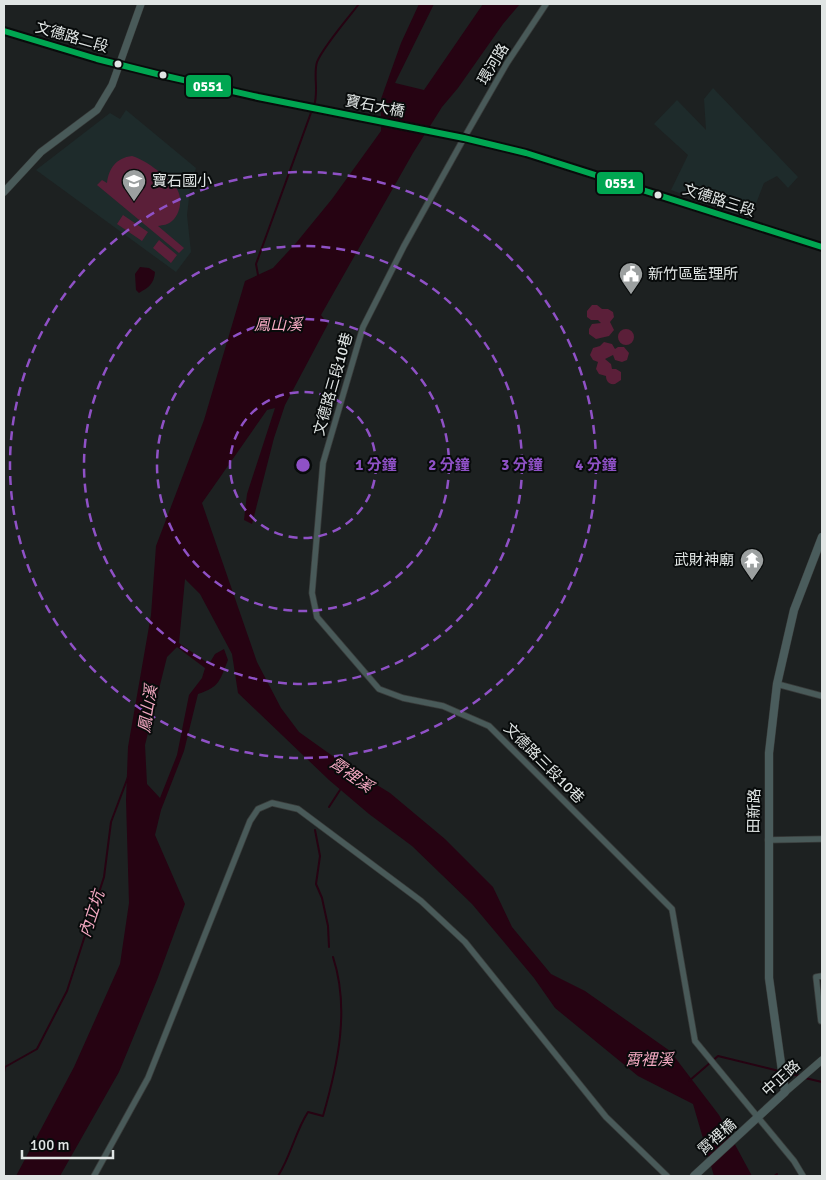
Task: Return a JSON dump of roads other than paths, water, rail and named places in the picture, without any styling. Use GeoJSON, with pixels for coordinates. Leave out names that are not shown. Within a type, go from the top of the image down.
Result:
{"type":"FeatureCollection","features":[{"type":"Feature","properties":{"kind":"main road","name":"文德路二段"},"geometry":{"type":"LineString","coordinates":[[4,31],[120,65],[280,101]]}},
{"type":"Feature","properties":{"kind":"main road","name":"寶石大橋"},"geometry":{"type":"LineString","coordinates":[[280,101],[464,138]]}},
{"type":"Feature","properties":{"kind":"main road","name":"文德路三段"},"geometry":{"type":"LineString","coordinates":[[464,138],[526,153],[822,247]]}},
{"type":"Feature","properties":{"kind":"main road","name":"田新路"},"geometry":{"type":"LineString","coordinates":[[785,1092],[769,978],[769,753],[778,684],[794,610],[822,537]]}},
{"type":"Feature","properties":{"kind":"main road","name":"中正路"},"geometry":{"type":"LineString","coordinates":[[759,1118],[785,1092]]}},
{"type":"Feature","properties":{"kind":"main road","name":"霄裡橋"},"geometry":{"type":"LineString","coordinates":[[694,1176],[759,1118]]}},
{"type":"Feature","properties":{"kind":"street"},"geometry":{"type":"LineString","coordinates":[[4,192],[42,152],[97,110],[110,90],[141,4]]}},
{"type":"Feature","properties":{"kind":"street","name":"環河路"},"geometry":{"type":"LineString","coordinates":[[464,138],[546,4]]}},
{"type":"Feature","properties":{"kind":"street","name":"文德路三段10巷"},"geometry":{"type":"LineString","coordinates":[[464,138],[404,246],[362,327],[323,463],[312,594],[318,617],[379,689],[403,698],[443,706],[489,726],[672,909],[695,1041],[794,1161],[803,1176]]}},
{"type":"Feature","properties":{"kind":"street"},"geometry":{"type":"LineString","coordinates":[[778,684],[822,696]]}},
{"type":"Feature","properties":{"kind":"street"},"geometry":{"type":"LineString","coordinates":[[94,1176],[148,1078],[250,821],[258,810],[272,803],[298,809],[422,901],[470,948],[497,980],[539,1036],[606,1116],[667,1176]]}},
{"type":"Feature","properties":{"kind":"street"},"geometry":{"type":"LineString","coordinates":[[768,840],[822,839]]}},
{"type":"Feature","properties":{"kind":"street"},"geometry":{"type":"LineString","coordinates":[[822,976],[816,977],[822,1020]]}},
{"type":"Feature","properties":{"kind":"street","name":"中正路"},"geometry":{"type":"LineString","coordinates":[[785,1092],[822,1060]]}},
{"type":"Feature","properties":{"kind":"water","name":"鳳山溪"},"geometry":{"type":"Polygon","coordinates":[[[419,4],[434,4],[395,83],[424,90],[483,4],[520,4],[442,107],[413,153],[321,315],[328,324],[285,405],[274,438],[252,524],[244,520],[247,494],[275,408],[267,410],[202,503],[257,662],[281,708],[299,732],[348,767],[390,793],[445,839],[493,887],[512,927],[551,974],[585,991],[670,1051],[719,1115],[752,1176],[714,1176],[693,1104],[638,1076],[555,1008],[534,978],[472,904],[412,846],[369,814],[329,780],[238,693],[232,654],[200,594],[185,579],[179,643],[209,664],[215,654],[224,649],[228,660],[218,682],[211,689],[198,694],[184,751],[161,810],[155,835],[185,904],[157,980],[119,1072],[60,1176],[16,1176],[74,1067],[120,964],[129,903],[126,800],[128,747],[151,615],[156,546],[204,420],[245,281],[273,268],[296,243],[332,199],[381,131],[381,99],[401,43],[419,4]],[[177,647],[167,657],[145,745],[147,784],[160,798],[177,755],[189,695],[202,678],[205,668],[177,647]]]}},
{"type":"Feature","properties":{"kind":"water"},"geometry":{"type":"Polygon","coordinates":[[[140,267],[149,268],[155,272],[150,285],[139,293],[136,290],[135,274],[140,267]]]}},
{"type":"Feature","properties":{"kind":"waterway"},"geometry":{"type":"LineString","coordinates":[[314,106],[317,62],[330,41],[359,4]]}},
{"type":"Feature","properties":{"kind":"waterway"},"geometry":{"type":"LineString","coordinates":[[258,275],[256,264],[312,110]]}},
{"type":"Feature","properties":{"kind":"waterway","name":"內立坑"},"geometry":{"type":"LineString","coordinates":[[4,1072],[5,1067],[37,1049],[67,991],[104,877],[111,822],[128,777]]}},
{"type":"Feature","properties":{"kind":"waterway"},"geometry":{"type":"LineString","coordinates":[[329,807],[340,790]]}},
{"type":"Feature","properties":{"kind":"waterway"},"geometry":{"type":"LineString","coordinates":[[315,830],[320,856],[316,884],[322,898],[328,926],[329,947]]}},
{"type":"Feature","properties":{"kind":"waterway"},"geometry":{"type":"LineString","coordinates":[[278,1176],[308,1112],[323,1116],[333,1077],[340,1037],[341,1016],[341,996],[333,957]]}},
{"type":"Feature","properties":{"kind":"waterway"},"geometry":{"type":"LineString","coordinates":[[689,1081],[718,1056],[779,1071]]}},
{"type":"Feature","properties":{"kind":"waterway"},"geometry":{"type":"LineString","coordinates":[[786,1073],[801,1076]]}},
{"type":"Feature","properties":{"kind":"waterway"},"geometry":{"type":"LineString","coordinates":[[805,1078],[822,1082]]}},
{"type":"Feature","properties":{"kind":"place","name":"寶石國小"},"geometry":{"type":"Point","coordinates":[134,202]}},
{"type":"Feature","properties":{"kind":"place","name":"新竹區監理所"},"geometry":{"type":"Point","coordinates":[631,295]}},
{"type":"Feature","properties":{"kind":"place","name":"武財神廟"},"geometry":{"type":"Point","coordinates":[752,581]}},
{"type":"Feature","properties":{"kind":"water label","name":"霄裡溪"},"geometry":{"type":"Point","coordinates":[351,775]}},
{"type":"Feature","properties":{"kind":"water label","name":"霄裡溪"},"geometry":{"type":"Point","coordinates":[649,1060]}}]}
